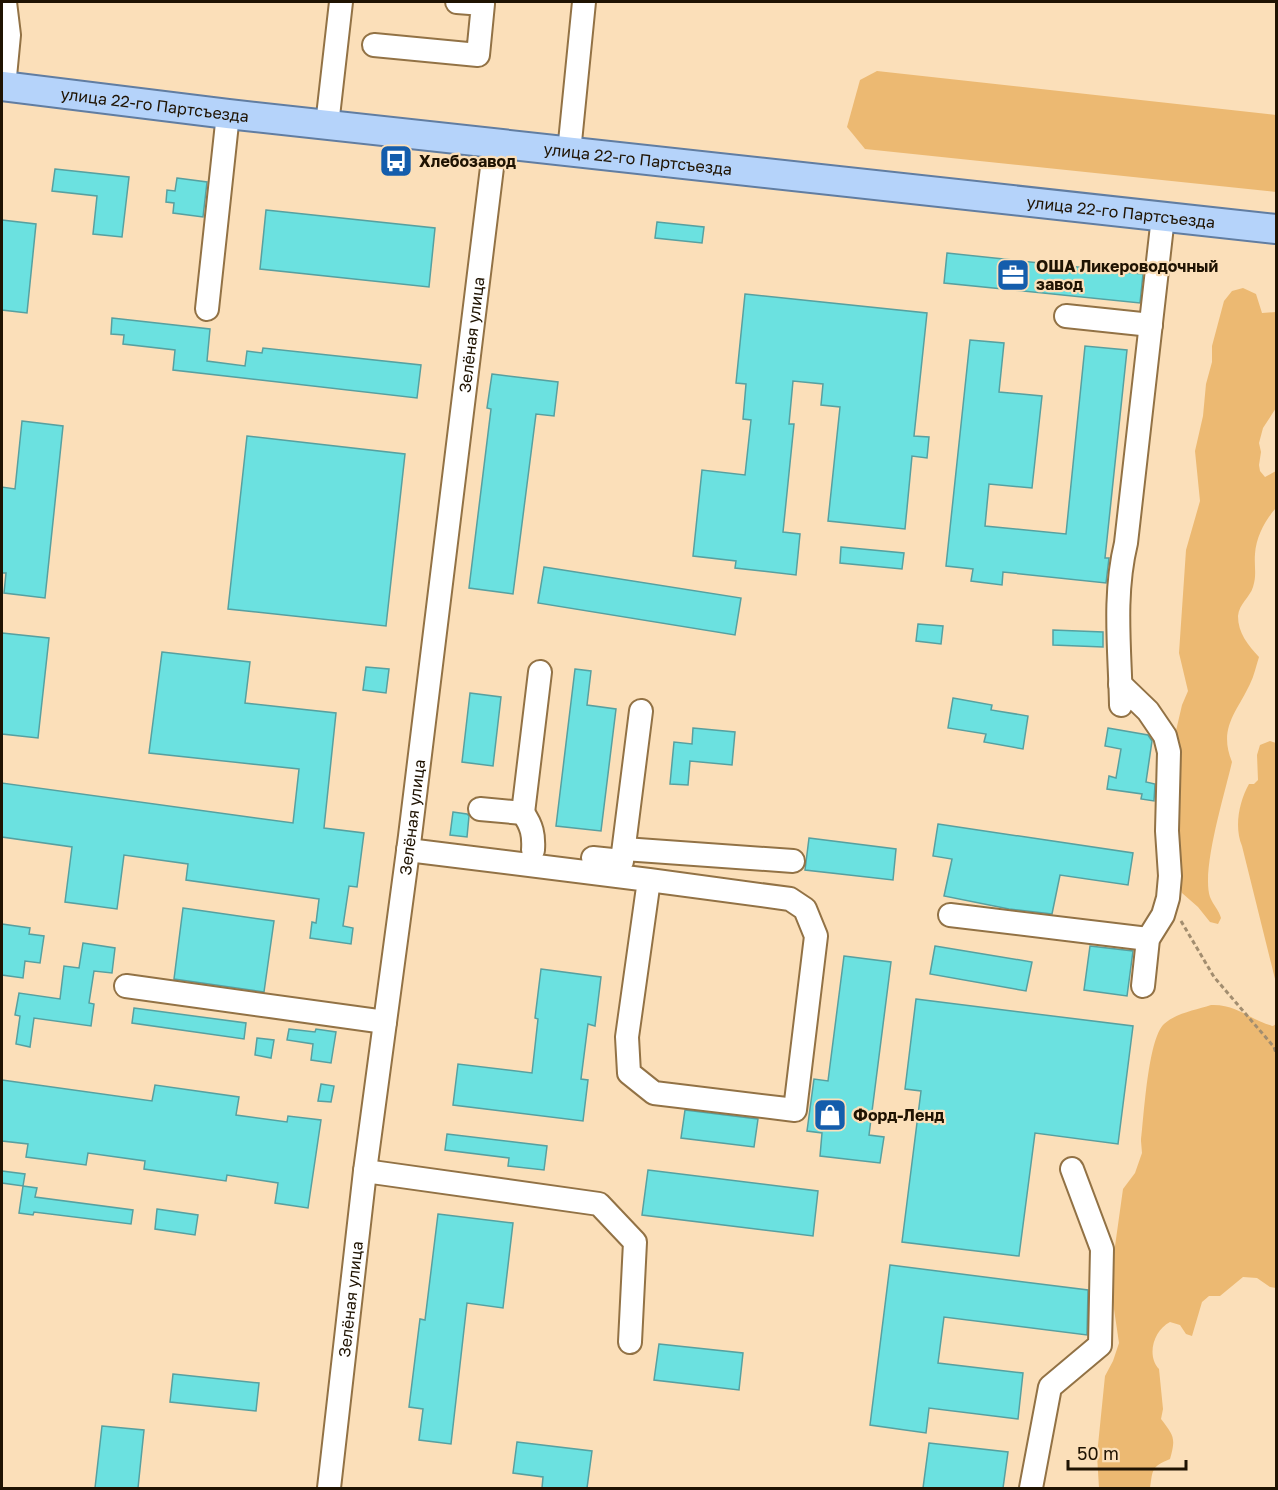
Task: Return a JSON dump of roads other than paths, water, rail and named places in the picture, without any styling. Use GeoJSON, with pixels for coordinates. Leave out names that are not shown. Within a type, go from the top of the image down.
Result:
{"type":"FeatureCollection","features":[{"type":"Feature","properties":{"kind":"main road","name":"улица 22-го Партсъезда"},"geometry":{"type":"LineString","coordinates":[[3,87],[228,114],[1276,229]]}},
{"type":"Feature","properties":{"kind":"street"},"geometry":{"type":"LineString","coordinates":[[3,87],[9,35],[5,2]]}},
{"type":"Feature","properties":{"kind":"street"},"geometry":{"type":"LineString","coordinates":[[327,125],[341,2]]}},
{"type":"Feature","properties":{"kind":"street"},"geometry":{"type":"LineString","coordinates":[[374,45],[478,55],[483,4],[458,2]]}},
{"type":"Feature","properties":{"kind":"street"},"geometry":{"type":"LineString","coordinates":[[569,152],[584,2]]}},
{"type":"Feature","properties":{"kind":"street"},"geometry":{"type":"LineString","coordinates":[[207,309],[228,114]]}},
{"type":"Feature","properties":{"kind":"street","name":"Зелёная улица"},"geometry":{"type":"LineString","coordinates":[[329,1488],[365,1171],[409,843],[495,143]]}},
{"type":"Feature","properties":{"kind":"street"},"geometry":{"type":"LineString","coordinates":[[1143,986],[1148,939],[1163,915],[1168,898],[1170,876],[1167,831],[1169,752],[1165,736],[1148,711],[1121,694],[1118,593],[1126,543],[1163,217]]}},
{"type":"Feature","properties":{"kind":"street"},"geometry":{"type":"LineString","coordinates":[[1066,316],[1151,325]]}},
{"type":"Feature","properties":{"kind":"street"},"geometry":{"type":"LineString","coordinates":[[533,850],[534,835],[524,813],[540,672]]}},
{"type":"Feature","properties":{"kind":"street"},"geometry":{"type":"LineString","coordinates":[[409,843],[533,850],[622,861],[641,711]]}},
{"type":"Feature","properties":{"kind":"street"},"geometry":{"type":"LineString","coordinates":[[480,809],[524,813]]}},
{"type":"Feature","properties":{"kind":"street"},"geometry":{"type":"LineString","coordinates":[[409,843],[789,899],[806,909],[816,936],[795,1110],[654,1094],[629,1073],[627,1037],[649,880]]}},
{"type":"Feature","properties":{"kind":"street"},"geometry":{"type":"LineString","coordinates":[[624,849],[793,861]]}},
{"type":"Feature","properties":{"kind":"street"},"geometry":{"type":"LineString","coordinates":[[950,915],[1148,939]]}},
{"type":"Feature","properties":{"kind":"street"},"geometry":{"type":"LineString","coordinates":[[126,986],[385,1022]]}},
{"type":"Feature","properties":{"kind":"street"},"geometry":{"type":"LineString","coordinates":[[1031,1488],[1050,1387],[1100,1345],[1102,1249],[1072,1169]]}},
{"type":"Feature","properties":{"kind":"street"},"geometry":{"type":"LineString","coordinates":[[365,1171],[599,1204],[635,1242],[630,1342]]}},
{"type":"Feature","properties":{"kind":"place","name":"Хлебозавод"},"geometry":{"type":"Point","coordinates":[396,161]}},
{"type":"Feature","properties":{"kind":"place","name":"ОША Ликероводочный завод"},"geometry":{"type":"Point","coordinates":[1013,275]}},
{"type":"Feature","properties":{"kind":"place","name":"Форд-Ленд"},"geometry":{"type":"Point","coordinates":[830,1115]}}]}
